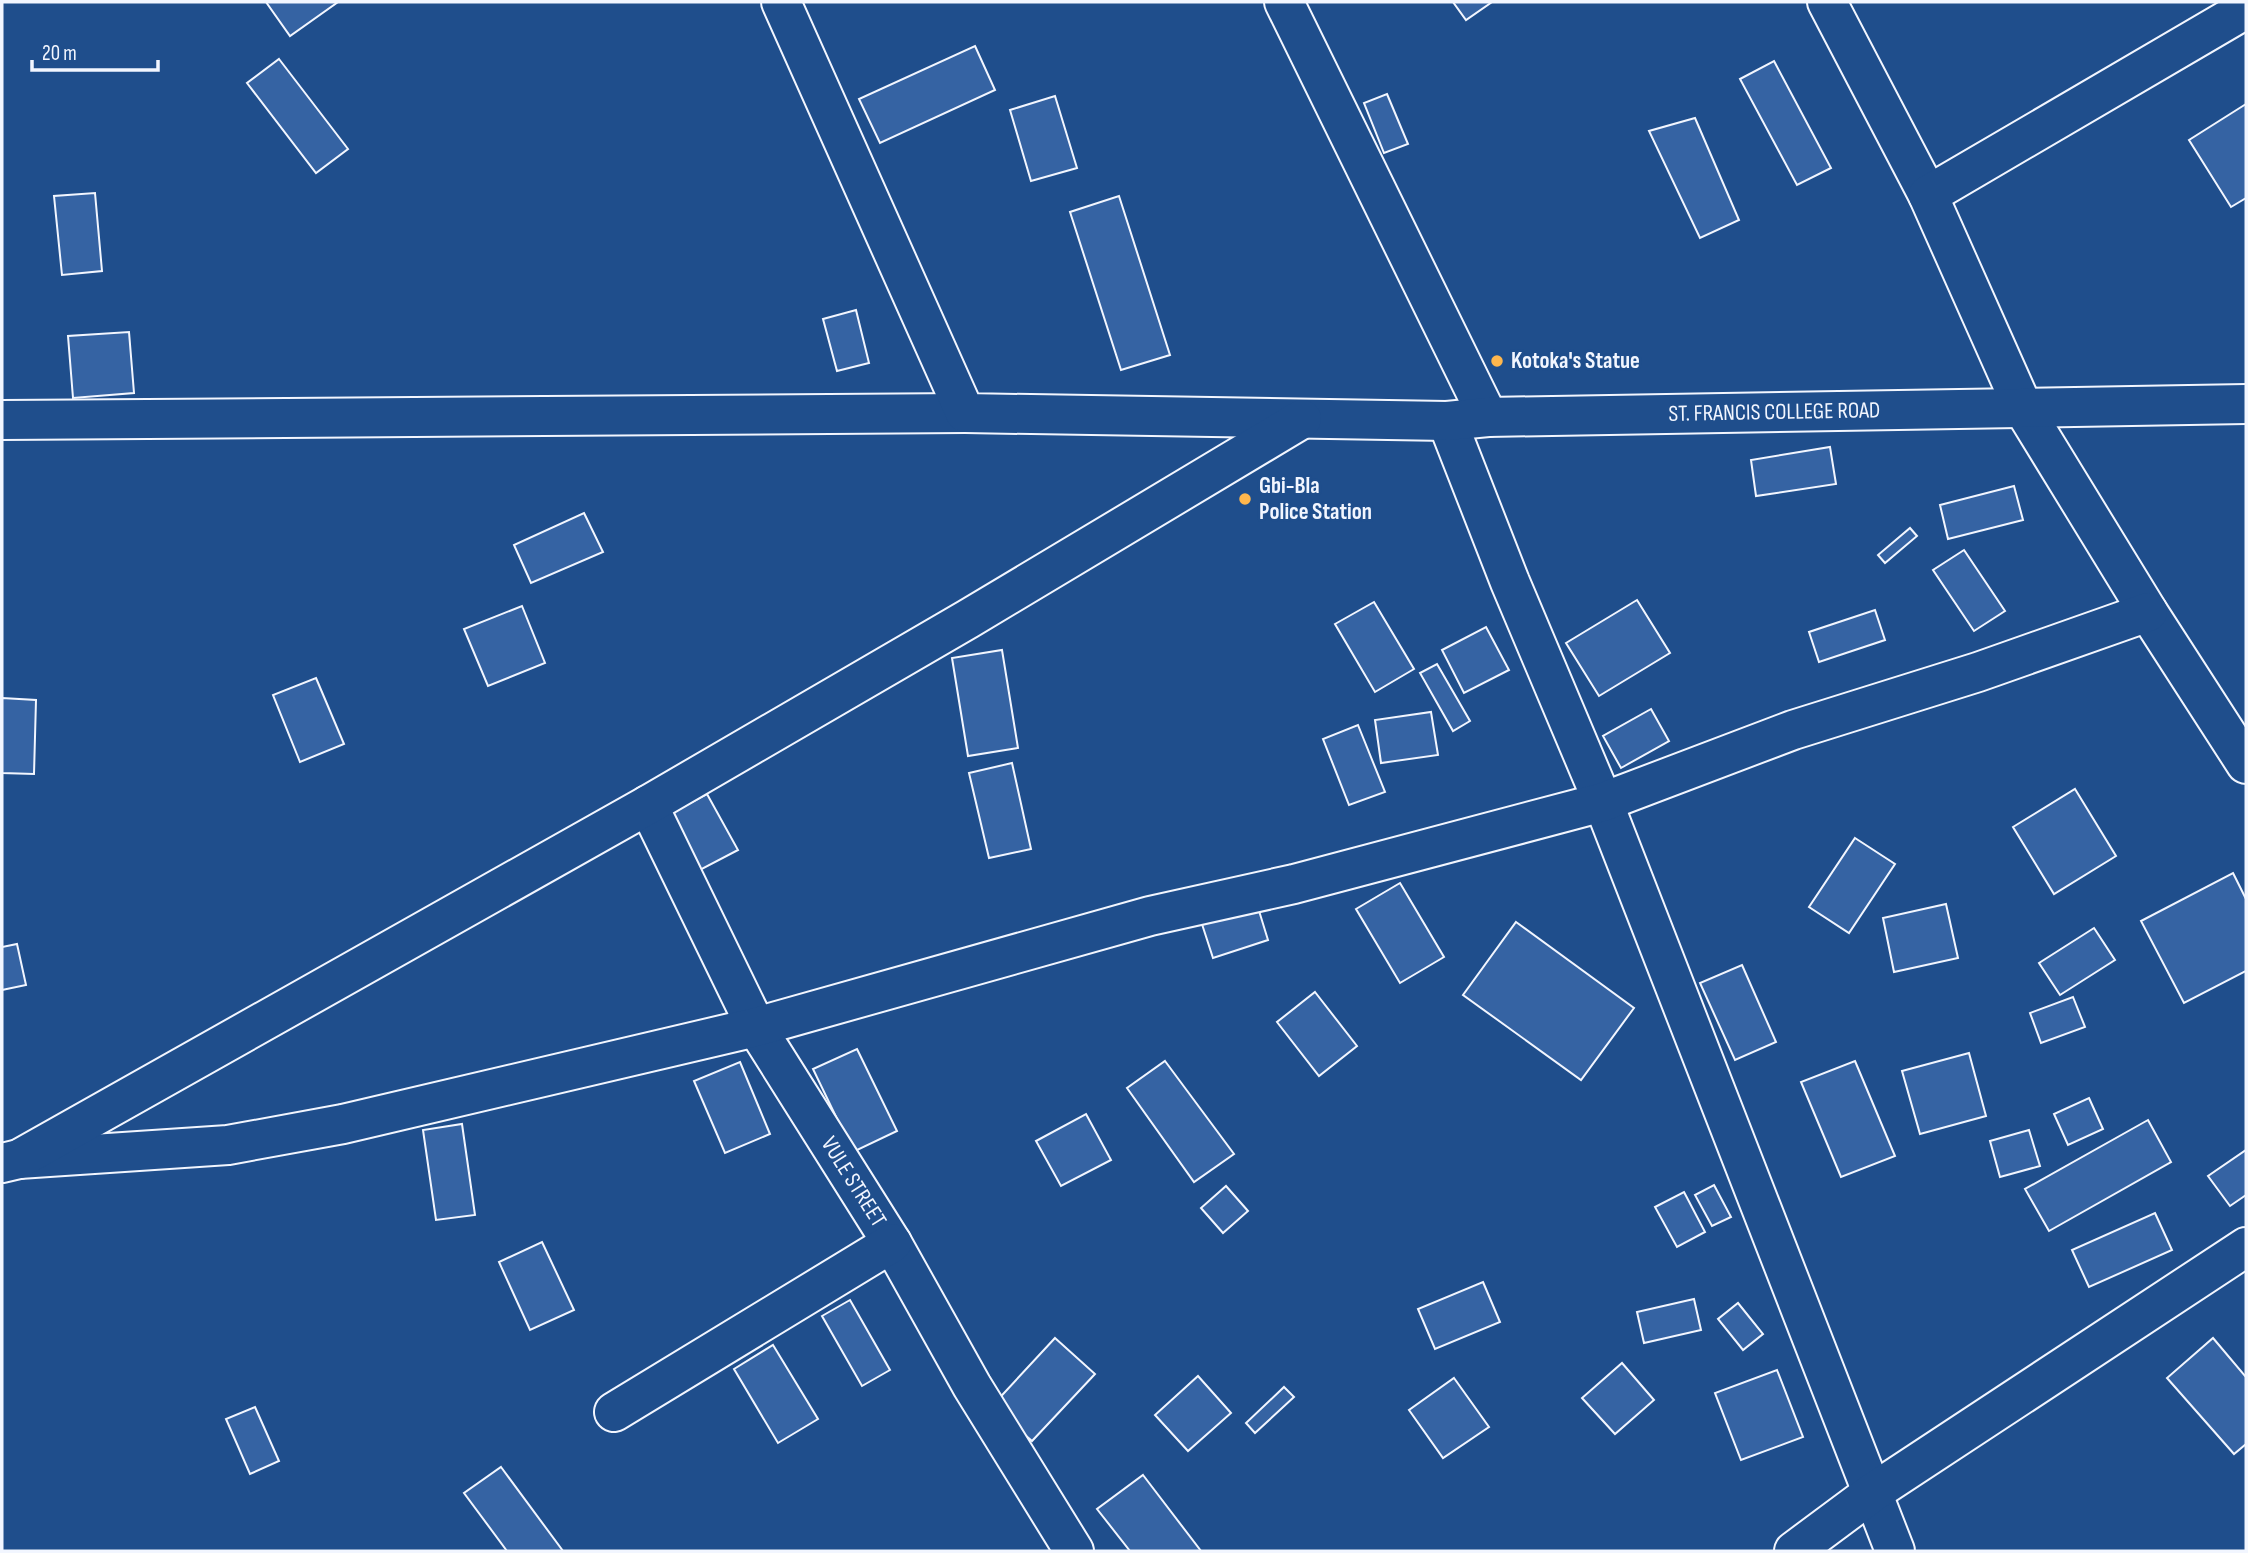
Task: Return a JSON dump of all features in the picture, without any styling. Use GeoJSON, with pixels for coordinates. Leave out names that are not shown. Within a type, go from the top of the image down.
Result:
{"type":"FeatureCollection","features":[{"type":"Feature","properties":{"kind":"street"},"geometry":{"type":"LineString","coordinates":[[780,2],[965,413]]}},
{"type":"Feature","properties":{"kind":"street"},"geometry":{"type":"LineString","coordinates":[[1284,2],[1488,417]]}},
{"type":"Feature","properties":{"kind":"street"},"geometry":{"type":"LineString","coordinates":[[1827,2],[1928,195],[2023,408],[2148,612],[2246,764]]}},
{"type":"Feature","properties":{"kind":"street"},"geometry":{"type":"LineString","coordinates":[[1928,195],[2246,9]]}},
{"type":"Feature","properties":{"kind":"street","name":"ST. FRANCIS COLLEGE ROAD"},"geometry":{"type":"LineString","coordinates":[[2,420],[965,413],[1447,421],[1488,417],[2246,404]]}},
{"type":"Feature","properties":{"kind":"street"},"geometry":{"type":"LineString","coordinates":[[11,1161],[648,805],[968,619],[1302,419]]}},
{"type":"Feature","properties":{"kind":"street"},"geometry":{"type":"LineString","coordinates":[[1447,421],[1510,582],[1603,802],[1895,1551]]}},
{"type":"Feature","properties":{"kind":"street"},"geometry":{"type":"LineString","coordinates":[[11,1161],[228,1145],[343,1124],[756,1027],[1150,916],[1294,884],[1603,802],[1793,730],[1978,672],[2148,612]]}},
{"type":"Feature","properties":{"kind":"street","name":"VULE STREET"},"geometry":{"type":"LineString","coordinates":[[648,805],[756,1027],[892,1243],[972,1385],[1074,1551]]}},
{"type":"Feature","properties":{"kind":"street"},"geometry":{"type":"LineString","coordinates":[[614,1412],[892,1243]]}},
{"type":"Feature","properties":{"kind":"street"},"geometry":{"type":"LineString","coordinates":[[1794,1551],[1872,1493],[2246,1247]]}},
{"type":"Feature","properties":{"kind":"building"},"geometry":{"type":"Polygon","coordinates":[[[266,2],[338,2],[290,36],[266,2]]]}},
{"type":"Feature","properties":{"kind":"building"},"geometry":{"type":"Polygon","coordinates":[[[1453,2],[1492,2],[1466,20],[1453,2]]]}},
{"type":"Feature","properties":{"kind":"building"},"geometry":{"type":"Polygon","coordinates":[[[975,46],[995,90],[880,143],[859,99],[975,46]]]}},
{"type":"Feature","properties":{"kind":"building"},"geometry":{"type":"Polygon","coordinates":[[[279,59],[348,149],[316,173],[247,83],[279,59]]]}},
{"type":"Feature","properties":{"kind":"building"},"geometry":{"type":"Polygon","coordinates":[[[1774,61],[1831,168],[1797,185],[1740,79],[1774,61]]]}},
{"type":"Feature","properties":{"kind":"building"},"geometry":{"type":"Polygon","coordinates":[[[1387,94],[1408,144],[1384,153],[1364,103],[1387,94]]]}},
{"type":"Feature","properties":{"kind":"building"},"geometry":{"type":"Polygon","coordinates":[[[1055,96],[1077,168],[1031,181],[1010,110],[1055,96]]]}},
{"type":"Feature","properties":{"kind":"building"},"geometry":{"type":"Polygon","coordinates":[[[2246,104],[2246,198],[2231,207],[2189,140],[2246,104]]]}},
{"type":"Feature","properties":{"kind":"building"},"geometry":{"type":"Polygon","coordinates":[[[1695,118],[1739,220],[1700,238],[1649,131],[1695,118]]]}},
{"type":"Feature","properties":{"kind":"building"},"geometry":{"type":"Polygon","coordinates":[[[95,193],[102,271],[62,275],[54,196],[95,193]]]}},
{"type":"Feature","properties":{"kind":"building"},"geometry":{"type":"Polygon","coordinates":[[[1119,196],[1170,355],[1121,370],[1070,212],[1119,196]]]}},
{"type":"Feature","properties":{"kind":"building"},"geometry":{"type":"Polygon","coordinates":[[[856,310],[869,363],[837,371],[823,319],[856,310]]]}},
{"type":"Feature","properties":{"kind":"building"},"geometry":{"type":"Polygon","coordinates":[[[129,332],[134,393],[73,398],[68,336],[129,332]]]}},
{"type":"Feature","properties":{"kind":"building"},"geometry":{"type":"Polygon","coordinates":[[[1830,447],[1836,484],[1756,496],[1751,460],[1830,447]]]}},
{"type":"Feature","properties":{"kind":"building"},"geometry":{"type":"Polygon","coordinates":[[[2014,486],[2023,520],[1948,539],[1940,505],[2014,486]]]}},
{"type":"Feature","properties":{"kind":"building"},"geometry":{"type":"Polygon","coordinates":[[[584,513],[603,552],[531,583],[514,545],[584,513]]]}},
{"type":"Feature","properties":{"kind":"building"},"geometry":{"type":"Polygon","coordinates":[[[1910,528],[1917,536],[1885,563],[1878,555],[1910,528]]]}},
{"type":"Feature","properties":{"kind":"building"},"geometry":{"type":"Polygon","coordinates":[[[1964,550],[2005,611],[1974,631],[1933,570],[1964,550]]]}},
{"type":"Feature","properties":{"kind":"building"},"geometry":{"type":"Polygon","coordinates":[[[1637,600],[1670,653],[1599,696],[1566,643],[1637,600]]]}},
{"type":"Feature","properties":{"kind":"building"},"geometry":{"type":"Polygon","coordinates":[[[1374,602],[1414,669],[1375,692],[1335,624],[1374,602]]]}},
{"type":"Feature","properties":{"kind":"building"},"geometry":{"type":"Polygon","coordinates":[[[522,606],[545,663],[488,686],[464,629],[522,606]]]}},
{"type":"Feature","properties":{"kind":"building"},"geometry":{"type":"Polygon","coordinates":[[[1875,610],[1885,640],[1819,662],[1809,632],[1875,610]]]}},
{"type":"Feature","properties":{"kind":"building"},"geometry":{"type":"Polygon","coordinates":[[[1486,627],[1509,670],[1464,693],[1442,650],[1486,627]]]}},
{"type":"Feature","properties":{"kind":"building"},"geometry":{"type":"Polygon","coordinates":[[[1002,650],[1018,748],[968,756],[952,658],[1002,650]]]}},
{"type":"Feature","properties":{"kind":"building"},"geometry":{"type":"Polygon","coordinates":[[[1437,664],[1470,721],[1453,731],[1420,673],[1437,664]]]}},
{"type":"Feature","properties":{"kind":"building"},"geometry":{"type":"Polygon","coordinates":[[[316,678],[344,744],[300,762],[273,695],[316,678]]]}},
{"type":"Feature","properties":{"kind":"building"},"geometry":{"type":"Polygon","coordinates":[[[2,698],[36,700],[34,774],[2,773],[2,698]]]}},
{"type":"Feature","properties":{"kind":"building"},"geometry":{"type":"Polygon","coordinates":[[[1651,709],[1669,741],[1621,768],[1603,736],[1651,709]]]}},
{"type":"Feature","properties":{"kind":"building"},"geometry":{"type":"Polygon","coordinates":[[[1431,712],[1438,755],[1381,763],[1375,720],[1431,712]]]}},
{"type":"Feature","properties":{"kind":"building"},"geometry":{"type":"Polygon","coordinates":[[[1358,725],[1385,792],[1349,805],[1323,739],[1358,725]]]}},
{"type":"Feature","properties":{"kind":"building"},"geometry":{"type":"Polygon","coordinates":[[[1012,763],[1031,849],[989,858],[969,773],[1012,763]]]}},
{"type":"Feature","properties":{"kind":"building"},"geometry":{"type":"Polygon","coordinates":[[[2075,789],[2116,856],[2054,894],[2013,827],[2075,789]]]}},
{"type":"Feature","properties":{"kind":"building"},"geometry":{"type":"Polygon","coordinates":[[[707,794],[738,850],[698,871],[667,815],[707,794]]]}},
{"type":"Feature","properties":{"kind":"building"},"geometry":{"type":"Polygon","coordinates":[[[1855,838],[1895,864],[1849,933],[1809,907],[1855,838]]]}},
{"type":"Feature","properties":{"kind":"building"},"geometry":{"type":"Polygon","coordinates":[[[2233,873],[2246,899],[2246,971],[2184,1003],[2141,921],[2233,873]]]}},
{"type":"Feature","properties":{"kind":"building"},"geometry":{"type":"Polygon","coordinates":[[[1400,883],[1444,957],[1400,983],[1356,909],[1400,883]]]}},
{"type":"Feature","properties":{"kind":"building"},"geometry":{"type":"Polygon","coordinates":[[[1256,901],[1268,940],[1213,958],[1200,918],[1256,901]]]}},
{"type":"Feature","properties":{"kind":"building"},"geometry":{"type":"Polygon","coordinates":[[[1946,904],[1958,958],[1894,972],[1883,918],[1946,904]]]}},
{"type":"Feature","properties":{"kind":"building"},"geometry":{"type":"Polygon","coordinates":[[[1516,922],[1634,1008],[1581,1080],[1463,995],[1516,922]]]}},
{"type":"Feature","properties":{"kind":"building"},"geometry":{"type":"Polygon","coordinates":[[[2094,928],[2115,960],[2060,995],[2039,963],[2094,928]]]}},
{"type":"Feature","properties":{"kind":"building"},"geometry":{"type":"Polygon","coordinates":[[[17,944],[26,985],[2,990],[2,947],[17,944]]]}},
{"type":"Feature","properties":{"kind":"building"},"geometry":{"type":"Polygon","coordinates":[[[1742,965],[1776,1042],[1735,1060],[1700,983],[1742,965]]]}},
{"type":"Feature","properties":{"kind":"building"},"geometry":{"type":"Polygon","coordinates":[[[1315,992],[1357,1046],[1319,1076],[1277,1022],[1315,992]]]}},
{"type":"Feature","properties":{"kind":"building"},"geometry":{"type":"Polygon","coordinates":[[[2073,997],[2085,1027],[2041,1043],[2030,1013],[2073,997]]]}},
{"type":"Feature","properties":{"kind":"building"},"geometry":{"type":"Polygon","coordinates":[[[857,1049],[897,1131],[853,1152],[813,1069],[857,1049]]]}},
{"type":"Feature","properties":{"kind":"building"},"geometry":{"type":"Polygon","coordinates":[[[1969,1053],[1986,1116],[1920,1134],[1902,1071],[1969,1053]]]}},
{"type":"Feature","properties":{"kind":"building"},"geometry":{"type":"Polygon","coordinates":[[[1165,1061],[1234,1154],[1194,1182],[1127,1088],[1165,1061]]]}},
{"type":"Feature","properties":{"kind":"building"},"geometry":{"type":"Polygon","coordinates":[[[1855,1061],[1895,1156],[1841,1177],[1801,1082],[1855,1061]]]}},
{"type":"Feature","properties":{"kind":"building"},"geometry":{"type":"Polygon","coordinates":[[[740,1062],[770,1134],[725,1153],[694,1081],[740,1062]]]}},
{"type":"Feature","properties":{"kind":"building"},"geometry":{"type":"Polygon","coordinates":[[[2089,1098],[2103,1129],[2068,1145],[2054,1114],[2089,1098]]]}},
{"type":"Feature","properties":{"kind":"building"},"geometry":{"type":"Polygon","coordinates":[[[1086,1114],[1111,1160],[1061,1186],[1036,1141],[1086,1114]]]}},
{"type":"Feature","properties":{"kind":"building"},"geometry":{"type":"Polygon","coordinates":[[[2148,1120],[2171,1162],[2049,1231],[2025,1189],[2148,1120]]]}},
{"type":"Feature","properties":{"kind":"building"},"geometry":{"type":"Polygon","coordinates":[[[462,1124],[475,1215],[436,1220],[423,1130],[462,1124]]]}},
{"type":"Feature","properties":{"kind":"building"},"geometry":{"type":"Polygon","coordinates":[[[2029,1130],[2040,1166],[2000,1177],[1990,1141],[2029,1130]]]}},
{"type":"Feature","properties":{"kind":"building"},"geometry":{"type":"Polygon","coordinates":[[[2246,1150],[2246,1195],[2230,1206],[2208,1176],[2246,1150]]]}},
{"type":"Feature","properties":{"kind":"building"},"geometry":{"type":"Polygon","coordinates":[[[1714,1185],[1731,1217],[1712,1226],[1695,1195],[1714,1185]]]}},
{"type":"Feature","properties":{"kind":"building"},"geometry":{"type":"Polygon","coordinates":[[[1226,1186],[1248,1211],[1223,1233],[1201,1208],[1226,1186]]]}},
{"type":"Feature","properties":{"kind":"building"},"geometry":{"type":"Polygon","coordinates":[[[1684,1192],[1705,1232],[1677,1247],[1655,1207],[1684,1192]]]}},
{"type":"Feature","properties":{"kind":"building"},"geometry":{"type":"Polygon","coordinates":[[[2155,1213],[2172,1250],[2089,1287],[2072,1250],[2155,1213]]]}},
{"type":"Feature","properties":{"kind":"building"},"geometry":{"type":"Polygon","coordinates":[[[542,1242],[574,1310],[530,1330],[499,1262],[542,1242]]]}},
{"type":"Feature","properties":{"kind":"building"},"geometry":{"type":"Polygon","coordinates":[[[1483,1282],[1500,1322],[1435,1349],[1418,1309],[1483,1282]]]}},
{"type":"Feature","properties":{"kind":"building"},"geometry":{"type":"Polygon","coordinates":[[[1694,1299],[1701,1330],[1644,1343],[1637,1312],[1694,1299]]]}},
{"type":"Feature","properties":{"kind":"building"},"geometry":{"type":"Polygon","coordinates":[[[850,1300],[890,1370],[862,1386],[822,1316],[850,1300]]]}},
{"type":"Feature","properties":{"kind":"building"},"geometry":{"type":"Polygon","coordinates":[[[1738,1303],[1763,1334],[1743,1350],[1718,1319],[1738,1303]]]}},
{"type":"Feature","properties":{"kind":"building"},"geometry":{"type":"Polygon","coordinates":[[[1055,1338],[1095,1374],[1032,1441],[992,1406],[1055,1338]]]}},
{"type":"Feature","properties":{"kind":"building"},"geometry":{"type":"Polygon","coordinates":[[[2213,1338],[2246,1377],[2246,1444],[2234,1454],[2167,1378],[2213,1338]]]}},
{"type":"Feature","properties":{"kind":"building"},"geometry":{"type":"Polygon","coordinates":[[[773,1345],[818,1419],[778,1443],[734,1369],[773,1345]]]}},
{"type":"Feature","properties":{"kind":"building"},"geometry":{"type":"Polygon","coordinates":[[[1622,1363],[1654,1400],[1615,1434],[1582,1398],[1622,1363]]]}},
{"type":"Feature","properties":{"kind":"building"},"geometry":{"type":"Polygon","coordinates":[[[1777,1370],[1803,1437],[1741,1460],[1715,1393],[1777,1370]]]}},
{"type":"Feature","properties":{"kind":"building"},"geometry":{"type":"Polygon","coordinates":[[[1198,1376],[1231,1413],[1188,1451],[1155,1415],[1198,1376]]]}},
{"type":"Feature","properties":{"kind":"building"},"geometry":{"type":"Polygon","coordinates":[[[1454,1378],[1489,1427],[1443,1458],[1409,1410],[1454,1378]]]}},
{"type":"Feature","properties":{"kind":"building"},"geometry":{"type":"Polygon","coordinates":[[[1284,1387],[1294,1397],[1255,1433],[1246,1423],[1284,1387]]]}},
{"type":"Feature","properties":{"kind":"building"},"geometry":{"type":"Polygon","coordinates":[[[255,1407],[279,1461],[250,1474],[226,1419],[255,1407]]]}},
{"type":"Feature","properties":{"kind":"building"},"geometry":{"type":"Polygon","coordinates":[[[501,1467],[563,1551],[507,1551],[464,1493],[501,1467]]]}},
{"type":"Feature","properties":{"kind":"building"},"geometry":{"type":"Polygon","coordinates":[[[1143,1475],[1201,1551],[1130,1551],[1097,1509],[1143,1475]]]}},
{"type":"Feature","properties":{"kind":"place","name":"Kotoka's Statue"},"geometry":{"type":"Point","coordinates":[1497,361]}},
{"type":"Feature","properties":{"kind":"place","name":"Gbi-Bla Police Station"},"geometry":{"type":"Point","coordinates":[1245,499]}}]}
